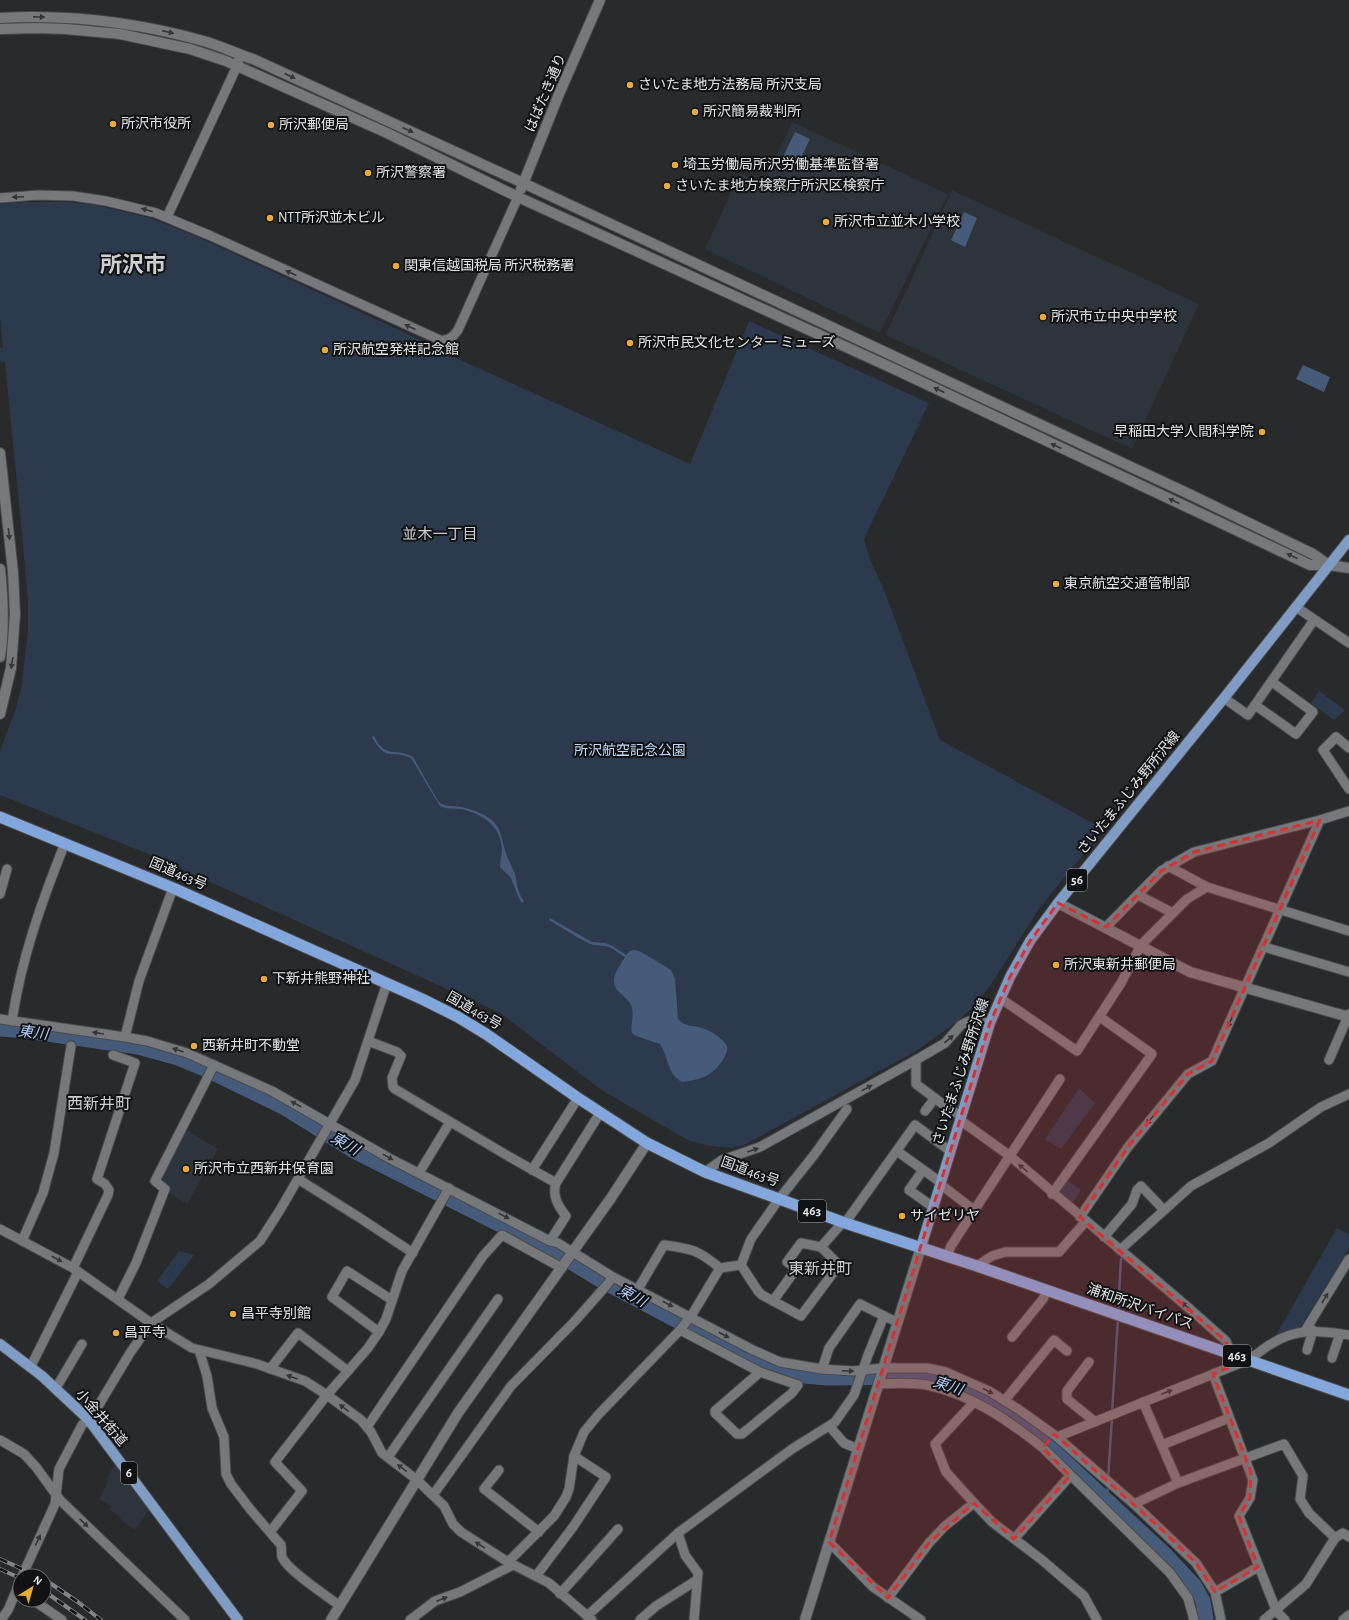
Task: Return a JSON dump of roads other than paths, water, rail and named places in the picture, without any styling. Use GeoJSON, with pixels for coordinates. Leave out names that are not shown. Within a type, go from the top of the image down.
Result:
{"type":"FeatureCollection","features":[{"type":"Feature","properties":{"kind":"highway","name":"国道463号"},"geometry":{"type":"LineString","coordinates":[[0,817],[173,888],[422,999],[464,1021],[514,1053],[600,1114],[647,1143],[705,1172],[844,1222],[920,1247]]}},
{"type":"Feature","properties":{"kind":"highway","name":"浦和所沢バイパス"},"geometry":{"type":"LineString","coordinates":[[920,1247],[1349,1395]]}},
{"type":"Feature","properties":{"kind":"main road","name":"さいたまふじみ野所沢線"},"geometry":{"type":"LineString","coordinates":[[920,1247],[990,1023],[1010,977],[1030,941],[1058,903],[1224,698],[1349,540]]}},
{"type":"Feature","properties":{"kind":"main road","name":"小金井街道"},"geometry":{"type":"LineString","coordinates":[[0,1344],[30,1366],[56,1388],[88,1419],[238,1620]]}},
{"type":"Feature","properties":{"kind":"street","name":"はばたき通り"},"geometry":{"type":"LineString","coordinates":[[518,197],[600,0]]}},
{"type":"Feature","properties":{"kind":"street"},"geometry":{"type":"LineString","coordinates":[[0,18],[73,18],[127,24],[194,38],[253,59],[523,183],[1189,494],[1313,554],[1329,565]]}},
{"type":"Feature","properties":{"kind":"street"},"geometry":{"type":"LineString","coordinates":[[0,29],[66,29],[127,35],[190,49],[237,66],[387,133],[518,197],[892,368],[1310,565],[1329,565],[1349,568]]}},
{"type":"Feature","properties":{"kind":"street"},"geometry":{"type":"LineString","coordinates":[[167,217],[237,66],[240,55]]}},
{"type":"Feature","properties":{"kind":"street"},"geometry":{"type":"LineString","coordinates":[[0,198],[38,195],[73,196],[138,208],[167,217],[433,337],[446,341],[458,330],[518,197]]}},
{"type":"Feature","properties":{"kind":"street"},"geometry":{"type":"LineString","coordinates":[[0,453],[13,572],[15,614],[11,668],[0,714]]}},
{"type":"Feature","properties":{"kind":"street"},"geometry":{"type":"LineString","coordinates":[[0,569],[3,618],[0,657]]}},
{"type":"Feature","properties":{"kind":"street"},"geometry":{"type":"LineString","coordinates":[[1296,607],[1349,643]]}},
{"type":"Feature","properties":{"kind":"street"},"geometry":{"type":"LineString","coordinates":[[1224,698],[1248,715],[1314,620]]}},
{"type":"Feature","properties":{"kind":"street"},"geometry":{"type":"LineString","coordinates":[[1256,705],[1296,734],[1313,712],[1272,682]]}},
{"type":"Feature","properties":{"kind":"street"},"geometry":{"type":"LineString","coordinates":[[1349,748],[1336,738],[1323,750],[1349,789]]}},
{"type":"Feature","properties":{"kind":"street"},"geometry":{"type":"LineString","coordinates":[[1106,927],[1161,871],[1200,850],[1320,820],[1349,811]]}},
{"type":"Feature","properties":{"kind":"street"},"geometry":{"type":"LineString","coordinates":[[977,1266],[992,1256],[1005,1252],[1059,1252],[1083,1219],[1128,1147],[1188,1074],[1212,1061],[1320,820]]}},
{"type":"Feature","properties":{"kind":"street"},"geometry":{"type":"LineString","coordinates":[[12,1021],[17,990],[27,950],[39,910],[65,843]]}},
{"type":"Feature","properties":{"kind":"street"},"geometry":{"type":"LineString","coordinates":[[1168,866],[1208,886],[1349,931]]}},
{"type":"Feature","properties":{"kind":"street"},"geometry":{"type":"LineString","coordinates":[[0,894],[7,869]]}},
{"type":"Feature","properties":{"kind":"street"},"geometry":{"type":"LineString","coordinates":[[1000,998],[1077,1051],[1121,983],[1141,946],[1187,899],[1208,886]]}},
{"type":"Feature","properties":{"kind":"street"},"geometry":{"type":"LineString","coordinates":[[125,1037],[139,981],[173,888]]}},
{"type":"Feature","properties":{"kind":"street"},"geometry":{"type":"LineString","coordinates":[[1138,895],[1173,913]]}},
{"type":"Feature","properties":{"kind":"street"},"geometry":{"type":"LineString","coordinates":[[1058,903],[1190,972],[1349,1016],[1329,1060]]}},
{"type":"Feature","properties":{"kind":"street"},"geometry":{"type":"LineString","coordinates":[[1264,947],[1349,972]]}},
{"type":"Feature","properties":{"kind":"street"},"geometry":{"type":"LineString","coordinates":[[26,1568],[55,1504],[59,1469],[82,1425],[94,1413],[130,1353],[151,1323],[204,1288],[256,1245],[272,1224],[355,1080],[387,983]]}},
{"type":"Feature","properties":{"kind":"street"},"geometry":{"type":"LineString","coordinates":[[1052,1194],[1152,1054],[1100,1017]]}},
{"type":"Feature","properties":{"kind":"street"},"geometry":{"type":"LineString","coordinates":[[0,1019],[125,1037],[170,1048],[272,1091],[328,1126],[449,1190],[558,1243],[571,1253],[612,1278],[638,1289],[685,1323],[760,1372],[798,1385],[792,1393],[742,1434],[737,1434],[715,1413],[715,1411],[760,1372]]}},
{"type":"Feature","properties":{"kind":"street"},"geometry":{"type":"LineString","coordinates":[[705,1172],[722,1160],[760,1147],[916,1060],[945,1043],[969,1021],[990,1023]]}},
{"type":"Feature","properties":{"kind":"street"},"geometry":{"type":"LineString","coordinates":[[368,1041],[398,1052],[401,1056],[392,1078],[392,1087],[556,1183]]}},
{"type":"Feature","properties":{"kind":"street"},"geometry":{"type":"LineString","coordinates":[[22,1241],[43,1193],[54,1153],[71,1046]]}},
{"type":"Feature","properties":{"kind":"street"},"geometry":{"type":"LineString","coordinates":[[30,1366],[76,1270],[108,1195],[109,1190],[105,1184],[97,1179],[135,1063],[113,1055]]}},
{"type":"Feature","properties":{"kind":"street"},"geometry":{"type":"LineString","coordinates":[[916,1060],[916,1084],[1010,1156],[1052,1194],[1120,1250],[1226,1341],[1231,1354]]}},
{"type":"Feature","properties":{"kind":"street"},"geometry":{"type":"LineString","coordinates":[[118,1299],[136,1263],[165,1189],[155,1181],[213,1066]]}},
{"type":"Feature","properties":{"kind":"street"},"geometry":{"type":"LineString","coordinates":[[947,1256],[951,1246],[1060,1079]]}},
{"type":"Feature","properties":{"kind":"street"},"geometry":{"type":"LineString","coordinates":[[1120,1250],[1191,1186],[1269,1143],[1321,1107],[1349,1094]]}},
{"type":"Feature","properties":{"kind":"street"},"geometry":{"type":"LineString","coordinates":[[532,1170],[578,1098]]}},
{"type":"Feature","properties":{"kind":"street"},"geometry":{"type":"LineString","coordinates":[[925,1111],[935,1098]]}},
{"type":"Feature","properties":{"kind":"street"},"geometry":{"type":"LineString","coordinates":[[741,1265],[751,1239],[779,1199],[814,1155],[847,1109]]}},
{"type":"Feature","properties":{"kind":"street"},"geometry":{"type":"LineString","coordinates":[[550,1240],[566,1216],[556,1201],[554,1188],[600,1114]]}},
{"type":"Feature","properties":{"kind":"street"},"geometry":{"type":"LineString","coordinates":[[419,1173],[450,1122]]}},
{"type":"Feature","properties":{"kind":"street"},"geometry":{"type":"LineString","coordinates":[[821,1247],[844,1222],[915,1125],[950,1151]]}},
{"type":"Feature","properties":{"kind":"street"},"geometry":{"type":"LineString","coordinates":[[332,1620],[458,1413],[611,1198],[647,1143]]}},
{"type":"Feature","properties":{"kind":"street"},"geometry":{"type":"LineString","coordinates":[[897,1151],[974,1210]]}},
{"type":"Feature","properties":{"kind":"street"},"geometry":{"type":"LineString","coordinates":[[923,1170],[909,1190],[933,1207]]}},
{"type":"Feature","properties":{"kind":"street"},"geometry":{"type":"LineString","coordinates":[[298,1180],[413,1253]]}},
{"type":"Feature","properties":{"kind":"street"},"geometry":{"type":"LineString","coordinates":[[1104,1237],[1132,1204],[1137,1190],[1141,1186],[1164,1210]]}},
{"type":"Feature","properties":{"kind":"street"},"geometry":{"type":"LineString","coordinates":[[270,1532],[302,1491],[275,1462],[327,1395],[379,1332],[386,1319],[400,1277],[449,1190]]}},
{"type":"Feature","properties":{"kind":"street"},"geometry":{"type":"LineString","coordinates":[[0,1229],[76,1270],[151,1323],[192,1348],[226,1356],[305,1381],[327,1395],[367,1427],[380,1450],[417,1480],[444,1506],[453,1524],[461,1532],[511,1564],[549,1583],[560,1594],[590,1618],[678,1532],[792,1450],[830,1427],[835,1422],[849,1404],[859,1384],[868,1354],[884,1316]]}},
{"type":"Feature","properties":{"kind":"street"},"geometry":{"type":"LineString","coordinates":[[367,1427],[397,1385],[479,1262],[502,1235],[562,1266]]}},
{"type":"Feature","properties":{"kind":"street"},"geometry":{"type":"LineString","coordinates":[[741,1265],[758,1291],[773,1301],[801,1316],[839,1265],[821,1247],[801,1243],[787,1262],[796,1269],[773,1301]]}},
{"type":"Feature","properties":{"kind":"street"},"geometry":{"type":"LineString","coordinates":[[638,1289],[664,1245],[690,1248],[702,1254],[720,1268],[741,1265]]}},
{"type":"Feature","properties":{"kind":"street"},"geometry":{"type":"LineString","coordinates":[[805,1620],[920,1247]]}},
{"type":"Feature","properties":{"kind":"street"},"geometry":{"type":"LineString","coordinates":[[1307,1350],[1309,1331],[1349,1259]]}},
{"type":"Feature","properties":{"kind":"street"},"geometry":{"type":"LineString","coordinates":[[410,1620],[435,1601],[460,1592],[511,1564],[554,1516],[566,1497],[569,1489],[574,1456],[584,1432],[598,1415],[685,1323],[720,1268]]}},
{"type":"Feature","properties":{"kind":"street"},"geometry":{"type":"LineString","coordinates":[[379,1332],[332,1297],[347,1271],[392,1300]]}},
{"type":"Feature","properties":{"kind":"street"},"geometry":{"type":"LineString","coordinates":[[433,1495],[511,1386],[575,1321],[605,1288],[612,1278]]}},
{"type":"Feature","properties":{"kind":"street"},"geometry":{"type":"LineString","coordinates":[[1012,1337],[1043,1299],[1047,1291]]}},
{"type":"Feature","properties":{"kind":"street"},"geometry":{"type":"LineString","coordinates":[[388,1457],[498,1299]]}},
{"type":"Feature","properties":{"kind":"street"},"geometry":{"type":"LineString","coordinates":[[822,1369],[829,1348],[860,1304],[897,1322]]}},
{"type":"Feature","properties":{"kind":"street"},"geometry":{"type":"LineString","coordinates":[[685,1323],[780,1362],[822,1369],[863,1372],[912,1367],[936,1370],[965,1380],[1005,1400],[1054,1436],[1104,1478],[1134,1504],[1196,1563],[1215,1592],[1221,1620]]}},
{"type":"Feature","properties":{"kind":"street"},"geometry":{"type":"LineString","coordinates":[[1044,1447],[1054,1436],[1248,1360],[1257,1355],[1269,1344],[1280,1338],[1309,1331],[1344,1334],[1332,1358]]}},
{"type":"Feature","properties":{"kind":"street"},"geometry":{"type":"LineString","coordinates":[[270,1369],[298,1333],[348,1371]]}},
{"type":"Feature","properties":{"kind":"street"},"geometry":{"type":"LineString","coordinates":[[1005,1400],[1054,1340],[1067,1351]]}},
{"type":"Feature","properties":{"kind":"street"},"geometry":{"type":"LineString","coordinates":[[56,1388],[82,1344]]}},
{"type":"Feature","properties":{"kind":"street"},"geometry":{"type":"LineString","coordinates":[[199,1350],[207,1376],[212,1408],[224,1437],[226,1474],[231,1484],[281,1545],[281,1556],[292,1570],[340,1606]]}},
{"type":"Feature","properties":{"kind":"street"},"geometry":{"type":"LineString","coordinates":[[1089,1362],[1067,1391],[1067,1399],[1094,1421]]}},
{"type":"Feature","properties":{"kind":"street"},"geometry":{"type":"LineString","coordinates":[[1213,1374],[1253,1480],[1250,1498],[1239,1516],[1276,1609],[1285,1620]]}},
{"type":"Feature","properties":{"kind":"street"},"geometry":{"type":"LineString","coordinates":[[878,1383],[912,1383],[927,1385],[958,1395],[974,1402],[1023,1432],[1044,1447],[1070,1476],[1170,1573],[1188,1598],[1194,1620]]}},
{"type":"Feature","properties":{"kind":"street"},"geometry":{"type":"LineString","coordinates":[[974,1402],[935,1444],[946,1472],[992,1522],[1048,1565],[1084,1596],[1098,1620]]}},
{"type":"Feature","properties":{"kind":"street"},"geometry":{"type":"LineString","coordinates":[[1143,1402],[1178,1483]]}},
{"type":"Feature","properties":{"kind":"street"},"geometry":{"type":"LineString","coordinates":[[1162,1445],[1229,1418]]}},
{"type":"Feature","properties":{"kind":"street"},"geometry":{"type":"LineString","coordinates":[[830,1427],[844,1444],[858,1449]]}},
{"type":"Feature","properties":{"kind":"street"},"geometry":{"type":"LineString","coordinates":[[0,1440],[24,1454],[36,1467],[57,1496],[185,1620]]}},
{"type":"Feature","properties":{"kind":"street"},"geometry":{"type":"LineString","coordinates":[[1134,1504],[1178,1483],[1245,1457],[1284,1444],[1304,1476],[1300,1499],[1309,1513],[1335,1538]]}},
{"type":"Feature","properties":{"kind":"street"},"geometry":{"type":"LineString","coordinates":[[536,1576],[606,1477],[574,1456]]}},
{"type":"Feature","properties":{"kind":"street"},"geometry":{"type":"LineString","coordinates":[[36,1467],[51,1474],[58,1474]]}},
{"type":"Feature","properties":{"kind":"street"},"geometry":{"type":"LineString","coordinates":[[499,1470],[484,1489],[539,1532]]}},
{"type":"Feature","properties":{"kind":"street"},"geometry":{"type":"LineString","coordinates":[[1014,1539],[1070,1476]]}},
{"type":"Feature","properties":{"kind":"street"},"geometry":{"type":"LineString","coordinates":[[888,1598],[929,1543],[945,1526],[974,1502]]}},
{"type":"Feature","properties":{"kind":"street"},"geometry":{"type":"LineString","coordinates":[[560,1594],[618,1529]]}},
{"type":"Feature","properties":{"kind":"street"},"geometry":{"type":"LineString","coordinates":[[678,1532],[685,1555],[698,1573],[694,1620]]}},
{"type":"Feature","properties":{"kind":"street"},"geometry":{"type":"LineString","coordinates":[[1264,1620],[1306,1584],[1335,1538],[1342,1533],[1349,1537]]}},
{"type":"Feature","properties":{"kind":"street"},"geometry":{"type":"LineString","coordinates":[[829,1542],[873,1587],[921,1620]]}},
{"type":"Feature","properties":{"kind":"street"},"geometry":{"type":"LineString","coordinates":[[1215,1592],[1258,1567]]}},
{"type":"Feature","properties":{"kind":"street"},"geometry":{"type":"LineString","coordinates":[[640,1620],[656,1606],[697,1580]]}},
{"type":"Feature","properties":{"kind":"street"},"geometry":{"type":"LineString","coordinates":[[2,1620],[12,1603]]}},
{"type":"Feature","properties":{"kind":"street"},"geometry":{"type":"LineString","coordinates":[[45,1608],[62,1620]]}},
{"type":"Feature","properties":{"kind":"street"},"geometry":{"type":"LineString","coordinates":[[1343,1620],[1349,1614]]}},
{"type":"Feature","properties":{"kind":"waterway","name":"東川"},"geometry":{"type":"LineString","coordinates":[[0,1029],[26,1031],[138,1047],[178,1058],[207,1070],[283,1107],[352,1150],[554,1252],[602,1281],[672,1318],[754,1360],[793,1375],[827,1378],[918,1377],[956,1387],[985,1400],[1009,1414],[1033,1432],[1166,1555],[1194,1585],[1203,1601],[1206,1620]]}},
{"type":"Feature","properties":{"kind":"waterway"},"geometry":{"type":"LineString","coordinates":[[1118,1311],[1121,1259]]}},
{"type":"Feature","properties":{"kind":"waterway"},"geometry":{"type":"LineString","coordinates":[[1112,1413],[1118,1318]]}},
{"type":"Feature","properties":{"kind":"waterway"},"geometry":{"type":"LineString","coordinates":[[1108,1479],[1112,1418]]}},
{"type":"Feature","properties":{"kind":"waterway"},"geometry":{"type":"LineString","coordinates":[[1107,1499],[1108,1484]]}},
{"type":"Feature","properties":{"kind":"railway"},"geometry":{"type":"LineString","coordinates":[[0,1559],[20,1568]]}},
{"type":"Feature","properties":{"kind":"railway"},"geometry":{"type":"LineString","coordinates":[[0,1569],[12,1574]]}},
{"type":"Feature","properties":{"kind":"railway"},"geometry":{"type":"LineString","coordinates":[[52,1584],[101,1620]]}},
{"type":"Feature","properties":{"kind":"railway"},"geometry":{"type":"LineString","coordinates":[[52,1597],[85,1620]]}},
{"type":"Feature","properties":{"kind":"place","name":"さいたま地方法務局 所沢支局"},"geometry":{"type":"Point","coordinates":[630,85]}},
{"type":"Feature","properties":{"kind":"place","name":"所沢簡易裁判所"},"geometry":{"type":"Point","coordinates":[695,112]}},
{"type":"Feature","properties":{"kind":"place","name":"所沢市役所"},"geometry":{"type":"Point","coordinates":[113,124]}},
{"type":"Feature","properties":{"kind":"place","name":"所沢郵便局"},"geometry":{"type":"Point","coordinates":[271,125]}},
{"type":"Feature","properties":{"kind":"place","name":"埼玉労働局所沢労働基準監督署"},"geometry":{"type":"Point","coordinates":[675,165]}},
{"type":"Feature","properties":{"kind":"place","name":"所沢警察署"},"geometry":{"type":"Point","coordinates":[368,173]}},
{"type":"Feature","properties":{"kind":"place","name":"さいたま地方検察庁所沢区検察庁"},"geometry":{"type":"Point","coordinates":[667,186]}},
{"type":"Feature","properties":{"kind":"place","name":"NTT所沢並木ビル"},"geometry":{"type":"Point","coordinates":[270,218]}},
{"type":"Feature","properties":{"kind":"place","name":"所沢市立並木小学校"},"geometry":{"type":"Point","coordinates":[826,222]}},
{"type":"Feature","properties":{"kind":"place","name":"関東信越国税局 所沢税務署"},"geometry":{"type":"Point","coordinates":[396,266]}},
{"type":"Feature","properties":{"kind":"place","name":"所沢市立中央中学校"},"geometry":{"type":"Point","coordinates":[1043,317]}},
{"type":"Feature","properties":{"kind":"place","name":"所沢市民文化センター ミューズ"},"geometry":{"type":"Point","coordinates":[630,343]}},
{"type":"Feature","properties":{"kind":"place","name":"所沢航空発祥記念館"},"geometry":{"type":"Point","coordinates":[325,350]}},
{"type":"Feature","properties":{"kind":"place","name":"早稲田大学人間科学院"},"geometry":{"type":"Point","coordinates":[1262,432]}},
{"type":"Feature","properties":{"kind":"place","name":"東京航空交通管制部"},"geometry":{"type":"Point","coordinates":[1056,584]}},
{"type":"Feature","properties":{"kind":"place","name":"所沢東新井郵便局"},"geometry":{"type":"Point","coordinates":[1056,965]}},
{"type":"Feature","properties":{"kind":"place","name":"下新井熊野神社"},"geometry":{"type":"Point","coordinates":[264,979]}},
{"type":"Feature","properties":{"kind":"place","name":"西新井町不動堂"},"geometry":{"type":"Point","coordinates":[194,1046]}},
{"type":"Feature","properties":{"kind":"place","name":"所沢市立西新井保育園"},"geometry":{"type":"Point","coordinates":[186,1169]}},
{"type":"Feature","properties":{"kind":"place","name":"サイゼリヤ"},"geometry":{"type":"Point","coordinates":[902,1216]}},
{"type":"Feature","properties":{"kind":"place","name":"昌平寺別館"},"geometry":{"type":"Point","coordinates":[233,1314]}},
{"type":"Feature","properties":{"kind":"place","name":"昌平寺"},"geometry":{"type":"Point","coordinates":[116,1333]}},
{"type":"Feature","properties":{"kind":"district","name":"所沢市"},"geometry":{"type":"Point","coordinates":[133,265]}},
{"type":"Feature","properties":{"kind":"district","name":"並木一丁目"},"geometry":{"type":"Point","coordinates":[440,534]}},
{"type":"Feature","properties":{"kind":"district","name":"西新井町"},"geometry":{"type":"Point","coordinates":[99,1104]}},
{"type":"Feature","properties":{"kind":"district","name":"東新井町"},"geometry":{"type":"Point","coordinates":[820,1269]}},
{"type":"Feature","properties":{"kind":"park label","name":"所沢航空記念公園"},"geometry":{"type":"Point","coordinates":[630,751]}}]}
